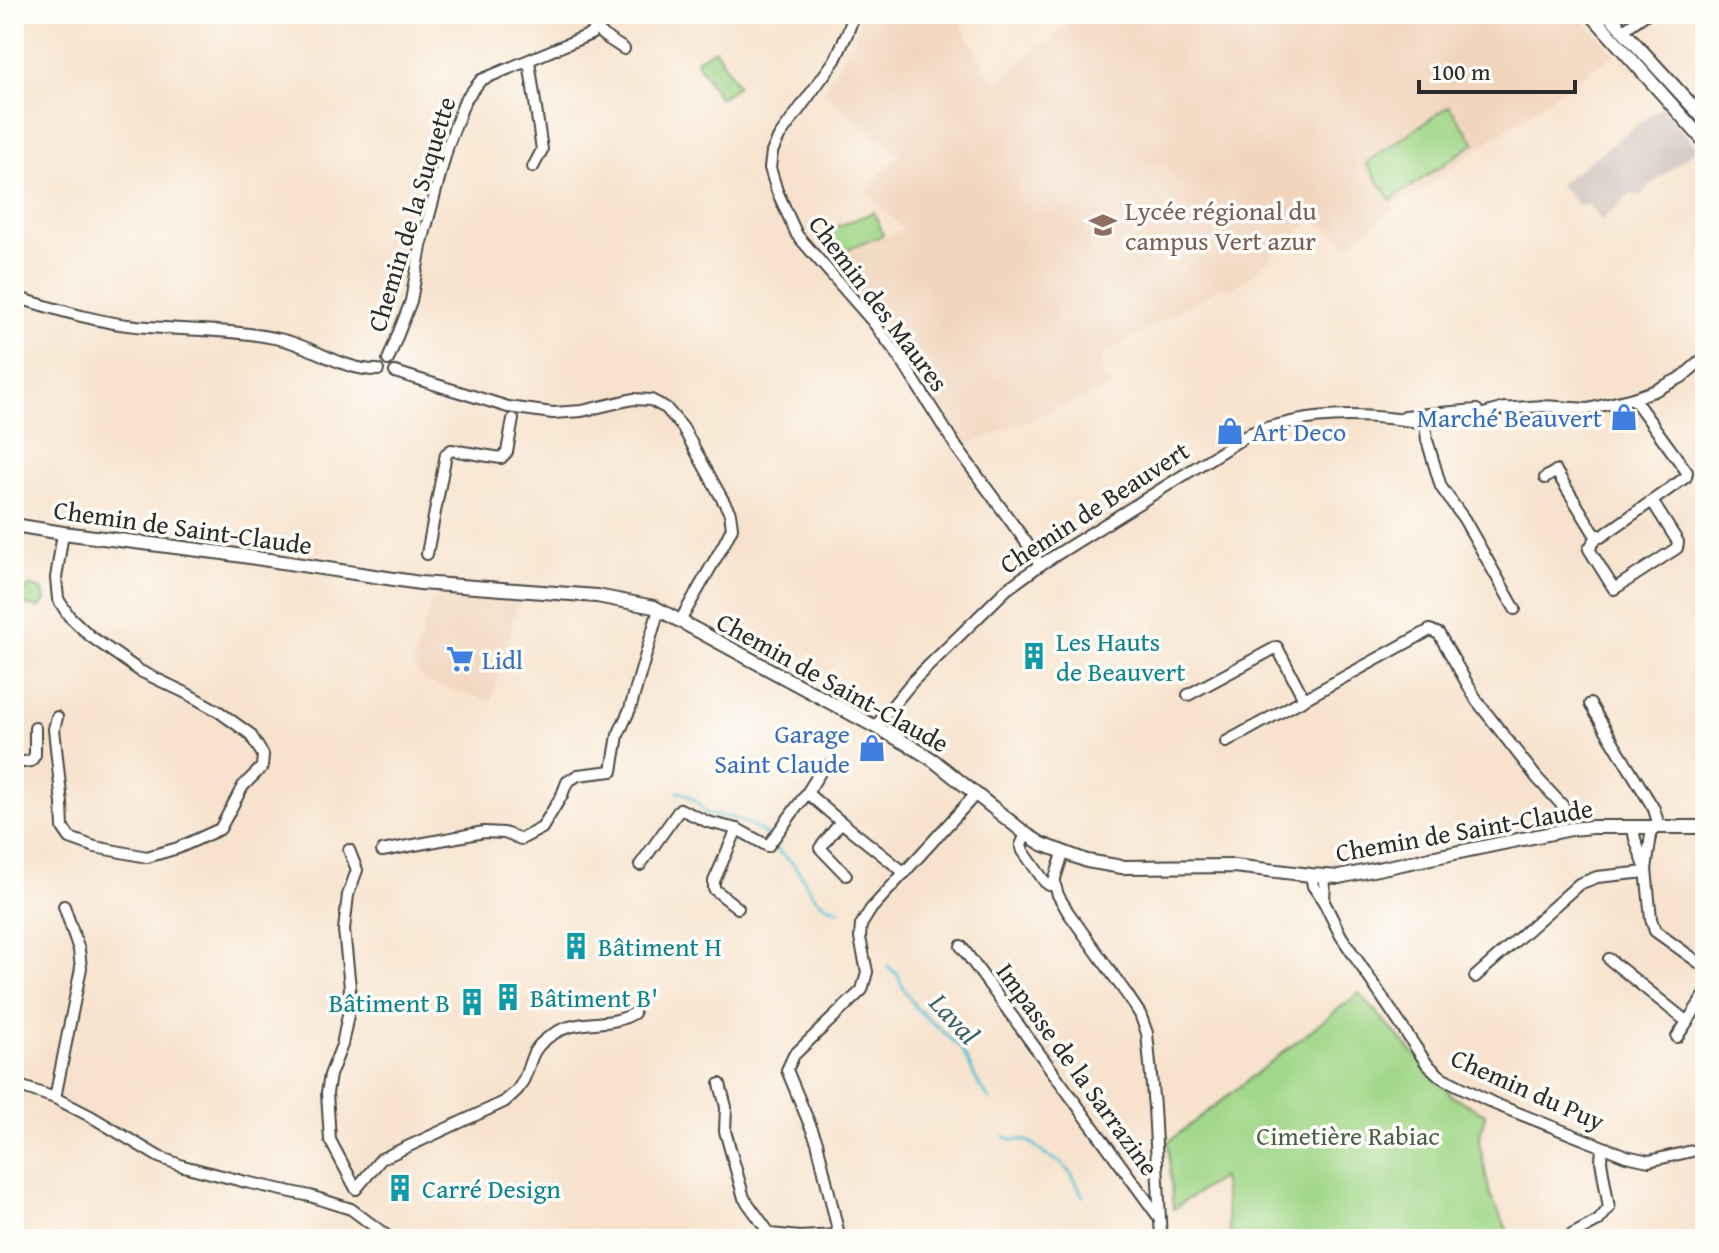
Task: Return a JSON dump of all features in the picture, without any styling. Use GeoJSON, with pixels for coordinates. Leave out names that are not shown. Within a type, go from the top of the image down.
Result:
{"type":"FeatureCollection","features":[{"type":"Feature","properties":{"kind":"street"},"geometry":{"type":"LineString","coordinates":[[597,14],[595,28],[624,49]]}},
{"type":"Feature","properties":{"kind":"street","name":"Chemin des Maures"},"geometry":{"type":"LineString","coordinates":[[854,14],[835,60],[779,137],[772,152],[770,168],[773,180],[797,235],[898,355],[957,448],[1040,565]]}},
{"type":"Feature","properties":{"kind":"street"},"geometry":{"type":"LineString","coordinates":[[1591,14],[1705,142]]}},
{"type":"Feature","properties":{"kind":"street"},"geometry":{"type":"LineString","coordinates":[[1608,14],[1705,120]]}},
{"type":"Feature","properties":{"kind":"street"},"geometry":{"type":"LineString","coordinates":[[1623,30],[1646,14]]}},
{"type":"Feature","properties":{"kind":"street","name":"Chemin de la Suquette"},"geometry":{"type":"LineString","coordinates":[[388,360],[411,301],[421,246],[448,145],[465,100],[481,80],[581,39],[595,28]]}},
{"type":"Feature","properties":{"kind":"street"},"geometry":{"type":"LineString","coordinates":[[529,61],[542,150],[533,167]]}},
{"type":"Feature","properties":{"kind":"street"},"geometry":{"type":"LineString","coordinates":[[14,297],[91,319],[126,325],[258,334],[285,340],[358,368],[378,370]]}},
{"type":"Feature","properties":{"kind":"street"},"geometry":{"type":"LineString","coordinates":[[378,370],[381,363],[388,360],[394,364],[395,372]]}},
{"type":"Feature","properties":{"kind":"street","name":"Chemin de Beauvert"},"geometry":{"type":"LineString","coordinates":[[875,727],[913,681],[1007,589],[1040,565],[1251,433],[1309,417],[1385,417],[1544,406],[1588,409],[1654,391],[1702,365]]}},
{"type":"Feature","properties":{"kind":"street"},"geometry":{"type":"LineString","coordinates":[[378,370],[386,377],[395,372]]}},
{"type":"Feature","properties":{"kind":"street"},"geometry":{"type":"LineString","coordinates":[[395,372],[515,409],[553,413],[582,411],[633,399],[651,400],[666,408],[690,440],[730,513],[732,528],[680,621]]}},
{"type":"Feature","properties":{"kind":"street"},"geometry":{"type":"LineString","coordinates":[[1545,478],[1556,471],[1594,533],[1601,537],[1686,477],[1687,472],[1633,398]]}},
{"type":"Feature","properties":{"kind":"street","name":"Chemin de Beauvert"},"geometry":{"type":"LineString","coordinates":[[1385,417],[1425,422],[1471,418],[1505,408]]}},
{"type":"Feature","properties":{"kind":"street"},"geometry":{"type":"LineString","coordinates":[[427,554],[446,454],[451,450],[501,458],[507,452],[513,419]]}},
{"type":"Feature","properties":{"kind":"street"},"geometry":{"type":"LineString","coordinates":[[1425,422],[1441,487],[1464,519],[1515,609]]}},
{"type":"Feature","properties":{"kind":"street"},"geometry":{"type":"LineString","coordinates":[[1598,535],[1589,549],[1614,589],[1677,548],[1678,542],[1652,501]]}},
{"type":"Feature","properties":{"kind":"street","name":"Chemin de Saint-Claude"},"geometry":{"type":"LineString","coordinates":[[14,525],[420,583],[597,596],[659,609],[933,760],[1042,844],[1063,854],[1110,866],[1234,866],[1339,877],[1571,829],[1705,827]]}},
{"type":"Feature","properties":{"kind":"street"},"geometry":{"type":"LineString","coordinates":[[57,717],[54,729],[63,828],[70,838],[95,847],[147,857],[178,848],[220,829],[243,786],[262,767],[263,755],[250,734],[218,711],[140,671],[90,636],[69,616],[58,599],[56,578],[63,533]]}},
{"type":"Feature","properties":{"kind":"street"},"geometry":{"type":"LineString","coordinates":[[382,851],[484,832],[504,833],[521,839],[542,828],[567,782],[578,775],[612,771],[618,735],[630,709],[659,609]]}},
{"type":"Feature","properties":{"kind":"street"},"geometry":{"type":"LineString","coordinates":[[1226,742],[1430,630],[1439,634],[1477,701],[1563,806]]}},
{"type":"Feature","properties":{"kind":"street"},"geometry":{"type":"LineString","coordinates":[[1188,695],[1277,647],[1304,699]]}},
{"type":"Feature","properties":{"kind":"street"},"geometry":{"type":"LineString","coordinates":[[1590,704],[1654,809],[1657,819],[1646,871]]}},
{"type":"Feature","properties":{"kind":"street"},"geometry":{"type":"LineString","coordinates":[[24,762],[31,761],[35,755],[35,728]]}},
{"type":"Feature","properties":{"kind":"street"},"geometry":{"type":"LineString","coordinates":[[640,865],[680,809],[708,822],[737,829],[768,846],[824,766]]}},
{"type":"Feature","properties":{"kind":"street"},"geometry":{"type":"LineString","coordinates":[[807,793],[905,873]]}},
{"type":"Feature","properties":{"kind":"street"},"geometry":{"type":"LineString","coordinates":[[720,1084],[726,1107],[725,1131],[744,1198],[770,1234],[839,1237],[817,1142],[787,1070],[794,1055],[862,990],[867,972],[860,938],[861,925],[871,909],[975,795]]}},
{"type":"Feature","properties":{"kind":"street"},"geometry":{"type":"LineString","coordinates":[[841,822],[820,848],[846,875]]}},
{"type":"Feature","properties":{"kind":"street"},"geometry":{"type":"LineString","coordinates":[[1633,828],[1646,871],[1655,931],[1705,967]]}},
{"type":"Feature","properties":{"kind":"street"},"geometry":{"type":"LineString","coordinates":[[737,829],[714,881],[714,889],[738,908]]}},
{"type":"Feature","properties":{"kind":"street"},"geometry":{"type":"LineString","coordinates":[[1026,834],[1021,845],[1023,851],[1045,882],[1055,885]]}},
{"type":"Feature","properties":{"kind":"street"},"geometry":{"type":"LineString","coordinates":[[349,850],[357,870],[348,895],[344,930],[350,987],[348,1015],[327,1093],[330,1140],[356,1189],[381,1159],[504,1102],[518,1089],[531,1055],[541,1042],[558,1031],[579,1024],[626,1019],[634,1013]]}},
{"type":"Feature","properties":{"kind":"street"},"geometry":{"type":"LineString","coordinates":[[1063,854],[1056,871],[1058,895],[1140,1014],[1147,1033],[1161,1239]]}},
{"type":"Feature","properties":{"kind":"street"},"geometry":{"type":"LineString","coordinates":[[1475,977],[1579,884],[1597,877],[1646,871]]}},
{"type":"Feature","properties":{"kind":"street","name":"Chemin du Puy"},"geometry":{"type":"LineString","coordinates":[[1311,875],[1313,886],[1341,936],[1433,1071],[1495,1104],[1626,1156],[1649,1161],[1705,1148]]}},
{"type":"Feature","properties":{"kind":"street","name":"Chemin du Puy"},"geometry":{"type":"LineString","coordinates":[[1324,902],[1325,877]]}},
{"type":"Feature","properties":{"kind":"street"},"geometry":{"type":"LineString","coordinates":[[55,1098],[81,968],[79,950],[64,906]]}},
{"type":"Feature","properties":{"kind":"street","name":"Impasse de la Sarrazine"},"geometry":{"type":"LineString","coordinates":[[961,946],[1160,1218]]}},
{"type":"Feature","properties":{"kind":"street"},"geometry":{"type":"LineString","coordinates":[[1609,959],[1686,1021]]}},
{"type":"Feature","properties":{"kind":"street"},"geometry":{"type":"LineString","coordinates":[[1677,1037],[1705,995]]}},
{"type":"Feature","properties":{"kind":"street"},"geometry":{"type":"LineString","coordinates":[[14,1084],[55,1098],[159,1157],[351,1209],[391,1239]]}},
{"type":"Feature","properties":{"kind":"street"},"geometry":{"type":"LineString","coordinates":[[1564,1239],[1598,1221],[1609,1208],[1601,1161],[1602,1147]]}},
{"type":"Feature","properties":{"kind":"shaded area","name":"Lycée régional du campus Vert azur"},"geometry":{"type":"Polygon","coordinates":[[[862,14],[955,14],[996,84],[1077,14],[1578,14],[1614,54],[1352,241],[1347,243],[1314,220],[1231,292],[1223,286],[1102,355],[1101,373],[1110,387],[967,445],[964,439],[960,440],[927,382],[923,383],[879,316],[826,259],[903,230],[864,191],[899,156],[823,91],[854,39],[862,14]]]}},
{"type":"Feature","properties":{"kind":"shaded area"},"geometry":{"type":"Polygon","coordinates":[[[1661,107],[1697,148],[1648,187],[1641,197],[1631,194],[1601,220],[1589,205],[1579,206],[1559,184],[1661,107]]]}},
{"type":"Feature","properties":{"kind":"shaded area"},"geometry":{"type":"Polygon","coordinates":[[[432,597],[519,601],[491,702],[425,682],[413,665],[432,597]]]}},
{"type":"Feature","properties":{"kind":"green space"},"geometry":{"type":"Polygon","coordinates":[[[715,49],[738,86],[719,98],[696,60],[715,49]]]}},
{"type":"Feature","properties":{"kind":"green space"},"geometry":{"type":"Polygon","coordinates":[[[1449,106],[1475,143],[1391,200],[1366,163],[1449,106]]]}},
{"type":"Feature","properties":{"kind":"green space"},"geometry":{"type":"Polygon","coordinates":[[[874,212],[883,235],[835,255],[826,231],[874,212]]]}},
{"type":"Feature","properties":{"kind":"green space"},"geometry":{"type":"Polygon","coordinates":[[[31,586],[43,591],[45,601],[39,608],[14,602],[14,595],[31,586]]]}},
{"type":"Feature","properties":{"kind":"green space","name":"Cimetière Rabiac"},"geometry":{"type":"Polygon","coordinates":[[[1359,993],[1453,1097],[1485,1114],[1479,1141],[1490,1195],[1512,1239],[1233,1239],[1222,1177],[1173,1209],[1168,1142],[1359,993]]]}},
{"type":"Feature","properties":{"kind":"waterway","name":"Laval"},"geometry":{"type":"LineString","coordinates":[[678,792],[691,797],[707,814],[735,818],[769,838]]}},
{"type":"Feature","properties":{"kind":"waterway","name":"Laval"},"geometry":{"type":"LineString","coordinates":[[774,847],[794,865],[816,898],[839,910]]}},
{"type":"Feature","properties":{"kind":"waterway","name":"Laval"},"geometry":{"type":"LineString","coordinates":[[887,966],[898,975],[916,1008],[961,1048],[990,1100]]}},
{"type":"Feature","properties":{"kind":"waterway","name":"Laval"},"geometry":{"type":"LineString","coordinates":[[1005,1136],[1032,1143],[1045,1155],[1061,1163],[1072,1175],[1083,1196]]}},
{"type":"Feature","properties":{"kind":"place","name":"Lycée régional du campus Vert azur"},"geometry":{"type":"Point","coordinates":[1103,225]}},
{"type":"Feature","properties":{"kind":"place","name":"Marché Beauvert"},"geometry":{"type":"Point","coordinates":[1624,417]}},
{"type":"Feature","properties":{"kind":"place","name":"Art Deco"},"geometry":{"type":"Point","coordinates":[1230,431]}},
{"type":"Feature","properties":{"kind":"place","name":"Les Hauts de Beauvert"},"geometry":{"type":"Point","coordinates":[1034,656]}},
{"type":"Feature","properties":{"kind":"place","name":"Lidl"},"geometry":{"type":"Point","coordinates":[460,659]}},
{"type":"Feature","properties":{"kind":"place","name":"Garage Saint Claude"},"geometry":{"type":"Point","coordinates":[872,748]}},
{"type":"Feature","properties":{"kind":"place","name":"Bâtiment H"},"geometry":{"type":"Point","coordinates":[576,946]}},
{"type":"Feature","properties":{"kind":"place","name":"Bâtiment B'"},"geometry":{"type":"Point","coordinates":[508,997]}},
{"type":"Feature","properties":{"kind":"place","name":"Bâtiment B"},"geometry":{"type":"Point","coordinates":[472,1002]}},
{"type":"Feature","properties":{"kind":"place","name":"Carré Design"},"geometry":{"type":"Point","coordinates":[400,1188]}}]}
